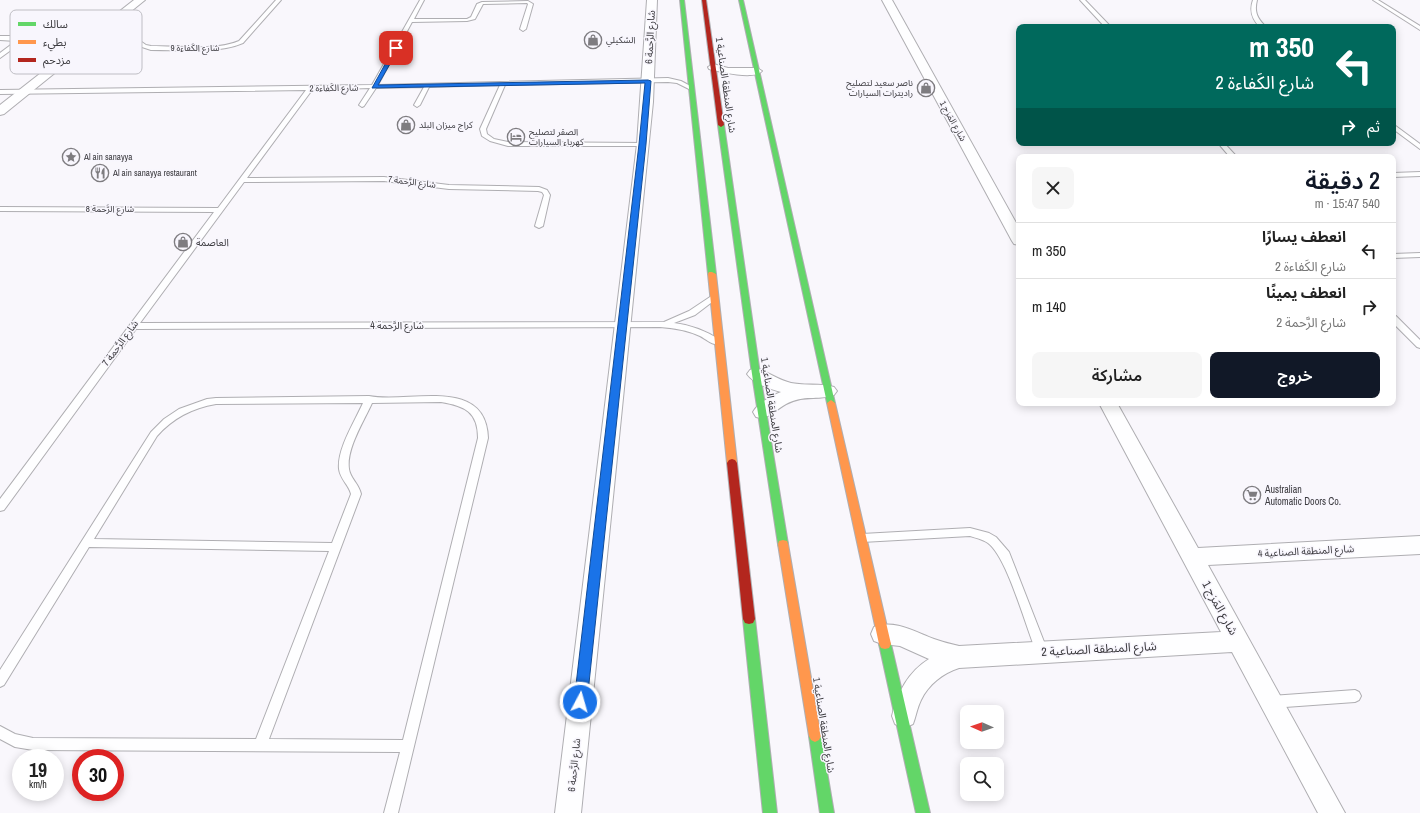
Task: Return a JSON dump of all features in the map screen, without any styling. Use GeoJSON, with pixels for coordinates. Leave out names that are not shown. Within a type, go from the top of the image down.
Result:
{"type":"FeatureCollection","features":[{"type":"Feature","properties":{"kind":"street"},"geometry":{"type":"LineString","coordinates":[[128,10],[140,0]]}},
{"type":"Feature","properties":{"kind":"street","name":"شارع الرَّحمة 6"},"geometry":{"type":"LineString","coordinates":[[568,813],[642,144],[648,81],[652,0]]}},
{"type":"Feature","properties":{"kind":"street"},"geometry":{"type":"LineString","coordinates":[[682,0],[685,75],[691,88],[706,144],[700,171],[770,813]]}},
{"type":"Feature","properties":{"kind":"street","name":"شارع المنطقة الصناعية 1"},"geometry":{"type":"LineString","coordinates":[[704,0],[756,374],[827,813]]}},
{"type":"Feature","properties":{"kind":"street"},"geometry":{"type":"LineString","coordinates":[[741,0],[860,538],[923,813]]}},
{"type":"Feature","properties":{"kind":"street","name":"شارع المَزج 1"},"geometry":{"type":"LineString","coordinates":[[886,0],[1016,237]]}},
{"type":"Feature","properties":{"kind":"street"},"geometry":{"type":"LineString","coordinates":[[713,67],[758,75]]}},
{"type":"Feature","properties":{"kind":"street"},"geometry":{"type":"LineString","coordinates":[[0,111],[48,74]]}},
{"type":"Feature","properties":{"kind":"street"},"geometry":{"type":"LineString","coordinates":[[715,85],[730,79],[758,75]]}},
{"type":"Feature","properties":{"kind":"street"},"geometry":{"type":"LineString","coordinates":[[688,147],[706,144],[725,157]]}},
{"type":"Feature","properties":{"kind":"street"},"geometry":{"type":"LineString","coordinates":[[692,159],[700,171]]}},
{"type":"Feature","properties":{"kind":"street"},"geometry":{"type":"LineString","coordinates":[[756,374],[776,385],[800,392],[828,391]]}},
{"type":"Feature","properties":{"kind":"street"},"geometry":{"type":"LineString","coordinates":[[762,412],[779,400],[800,392]]}},
{"type":"Feature","properties":{"kind":"street","name":"شارع المَزج 1"},"geometry":{"type":"LineString","coordinates":[[1110,406],[1332,813]]}},
{"type":"Feature","properties":{"kind":"street","name":"شارع المنطقة الصناعية 4"},"geometry":{"type":"LineString","coordinates":[[1192,557],[1420,545]]}},
{"type":"Feature","properties":{"kind":"street","name":"شارع المنطقة الصناعية 2"},"geometry":{"type":"LineString","coordinates":[[882,634],[901,636],[934,650],[959,657]]}},
{"type":"Feature","properties":{"kind":"street","name":"شارع المنطقة الصناعية 2"},"geometry":{"type":"LineString","coordinates":[[903,721],[906,705],[920,678],[931,669],[944,662],[959,657],[1238,641]]}},
{"type":"Feature","properties":{"kind":"lane","name":"شارع الكَفاءة 9"},"geometry":{"type":"LineString","coordinates":[[142,45],[151,48],[217,48],[230,46],[241,42],[279,0]]}},
{"type":"Feature","properties":{"kind":"lane"},"geometry":{"type":"LineString","coordinates":[[362,105],[374,87],[422,0]]}},
{"type":"Feature","properties":{"kind":"lane"},"geometry":{"type":"LineString","coordinates":[[1082,0],[1105,24]]}},
{"type":"Feature","properties":{"kind":"lane"},"geometry":{"type":"LineString","coordinates":[[1256,0],[1252,6],[1252,13],[1261,24]]}},
{"type":"Feature","properties":{"kind":"lane"},"geometry":{"type":"LineString","coordinates":[[1375,0],[1420,28]]}},
{"type":"Feature","properties":{"kind":"lane"},"geometry":{"type":"LineString","coordinates":[[411,21],[467,20],[473,18],[479,5],[482,3],[528,2],[531,4],[523,30]]}},
{"type":"Feature","properties":{"kind":"lane"},"geometry":{"type":"LineString","coordinates":[[0,56],[10,48]]}},
{"type":"Feature","properties":{"kind":"lane","name":"شارع الكَفاءة 2"},"geometry":{"type":"LineString","coordinates":[[668,80],[685,75]]}},
{"type":"Feature","properties":{"kind":"lane","name":"شارع الكَفاءة 2"},"geometry":{"type":"LineString","coordinates":[[0,92],[374,87],[668,80],[679,82],[691,88]]}},
{"type":"Feature","properties":{"kind":"lane"},"geometry":{"type":"LineString","coordinates":[[503,84],[483,129],[484,135],[492,140],[508,144],[642,144]]}},
{"type":"Feature","properties":{"kind":"lane"},"geometry":{"type":"LineString","coordinates":[[417,105],[427,86]]}},
{"type":"Feature","properties":{"kind":"lane","name":"شارع الرَّحمة 7"},"geometry":{"type":"LineString","coordinates":[[0,507],[4,495],[310,88]]}},
{"type":"Feature","properties":{"kind":"lane"},"geometry":{"type":"LineString","coordinates":[[1396,128],[1420,147]]}},
{"type":"Feature","properties":{"kind":"lane"},"geometry":{"type":"LineString","coordinates":[[1223,146],[1231,154]]}},
{"type":"Feature","properties":{"kind":"lane"},"geometry":{"type":"LineString","coordinates":[[1396,175],[1420,174]]}},
{"type":"Feature","properties":{"kind":"lane","name":"شارع الرَّحمة 7"},"geometry":{"type":"LineString","coordinates":[[241,180],[384,179],[449,188],[539,189],[545,191],[547,195],[539,226]]}},
{"type":"Feature","properties":{"kind":"lane","name":"شارع الرَّحمة 8"},"geometry":{"type":"LineString","coordinates":[[0,209],[219,210]]}},
{"type":"Feature","properties":{"kind":"lane"},"geometry":{"type":"LineString","coordinates":[[1396,256],[1420,255]]}},
{"type":"Feature","properties":{"kind":"lane","name":"شارع الرَّحمة 4"},"geometry":{"type":"LineString","coordinates":[[660,324],[692,313],[714,296]]}},
{"type":"Feature","properties":{"kind":"lane"},"geometry":{"type":"LineString","coordinates":[[1396,321],[1420,345]]}},
{"type":"Feature","properties":{"kind":"lane","name":"شارع الرَّحمة 4"},"geometry":{"type":"LineString","coordinates":[[132,326],[660,324],[693,329],[710,336],[719,343]]}},
{"type":"Feature","properties":{"kind":"lane"},"geometry":{"type":"LineString","coordinates":[[260,745],[356,494],[352,482],[345,472],[344,460],[369,399]]}},
{"type":"Feature","properties":{"kind":"lane"},"geometry":{"type":"LineString","coordinates":[[0,681],[154,434],[168,420],[186,409],[216,401],[369,399],[441,399],[454,401],[473,409],[482,422],[483,430],[408,746],[390,813]]}},
{"type":"Feature","properties":{"kind":"lane"},"geometry":{"type":"LineString","coordinates":[[860,538],[970,532],[985,536],[992,540],[1005,555],[1042,652]]}},
{"type":"Feature","properties":{"kind":"lane"},"geometry":{"type":"LineString","coordinates":[[86,544],[335,547]]}},
{"type":"Feature","properties":{"kind":"lane"},"geometry":{"type":"LineString","coordinates":[[1271,702],[1354,696]]}},
{"type":"Feature","properties":{"kind":"lane"},"geometry":{"type":"LineString","coordinates":[[0,732],[14,740],[33,744],[408,746]]}},
{"type":"Feature","properties":{"kind":"traffic: fast"},"geometry":{"type":"LineString","coordinates":[[682,0],[712,274]]}},
{"type":"Feature","properties":{"kind":"traffic: fast"},"geometry":{"type":"LineString","coordinates":[[741,0],[831,403]]}},
{"type":"Feature","properties":{"kind":"traffic: fast"},"geometry":{"type":"LineString","coordinates":[[721,125],[756,374],[783,544]]}},
{"type":"Feature","properties":{"kind":"traffic: fast"},"geometry":{"type":"LineString","coordinates":[[749,619],[770,813]]}},
{"type":"Feature","properties":{"kind":"traffic: fast"},"geometry":{"type":"LineString","coordinates":[[885,644],[923,813]]}},
{"type":"Feature","properties":{"kind":"traffic: fast"},"geometry":{"type":"LineString","coordinates":[[815,736],[827,813]]}},
{"type":"Feature","properties":{"kind":"traffic: slow"},"geometry":{"type":"LineString","coordinates":[[712,274],[732,463]]}},
{"type":"Feature","properties":{"kind":"traffic: slow"},"geometry":{"type":"LineString","coordinates":[[831,403],[885,644]]}},
{"type":"Feature","properties":{"kind":"traffic: slow"},"geometry":{"type":"LineString","coordinates":[[783,544],[815,736]]}},
{"type":"Feature","properties":{"kind":"traffic: jam"},"geometry":{"type":"LineString","coordinates":[[704,0],[721,125]]}},
{"type":"Feature","properties":{"kind":"traffic: jam"},"geometry":{"type":"LineString","coordinates":[[732,463],[749,619]]}},
{"type":"Feature","properties":{"kind":"place","name":"الشكيلي"},"geometry":{"type":"Point","coordinates":[593,40]}},
{"type":"Feature","properties":{"kind":"place","name":"ناصر سعيد لتصليح راديترات السيارات"},"geometry":{"type":"Point","coordinates":[926,88]}},
{"type":"Feature","properties":{"kind":"place","name":"كراج ميزان البلد"},"geometry":{"type":"Point","coordinates":[406,125]}},
{"type":"Feature","properties":{"kind":"place","name":"الصقر لتصليح كهرباء السيارات"},"geometry":{"type":"Point","coordinates":[516,137]}},
{"type":"Feature","properties":{"kind":"place","name":"Al ain sanayya"},"geometry":{"type":"Point","coordinates":[71,157]}},
{"type":"Feature","properties":{"kind":"place","name":"Al ain sanayya restaurant"},"geometry":{"type":"Point","coordinates":[100,173]}},
{"type":"Feature","properties":{"kind":"place","name":"العاصمة"},"geometry":{"type":"Point","coordinates":[183,242]}},
{"type":"Feature","properties":{"kind":"place","name":"Australian Automatic Doors Co."},"geometry":{"type":"Point","coordinates":[1252,495]}},
{"type":"Feature","properties":{"kind":"route"},"geometry":{"type":"LineString","coordinates":[[396,48],[374,87],[648,81],[647,102],[580,702]]}}]}
